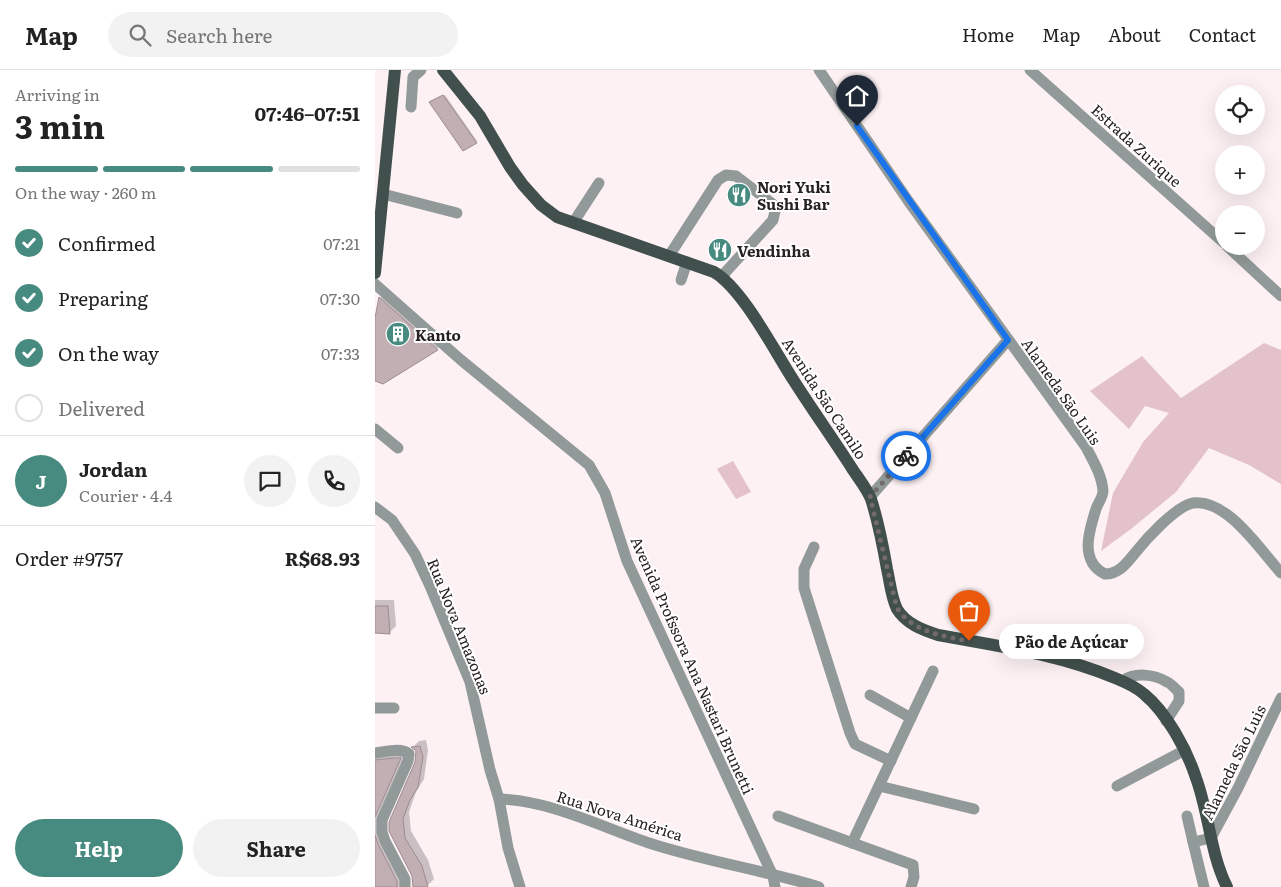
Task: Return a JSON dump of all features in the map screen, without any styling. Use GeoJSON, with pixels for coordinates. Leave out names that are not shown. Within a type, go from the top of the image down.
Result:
{"type":"FeatureCollection","features":[{"type":"Feature","properties":{"kind":"main road"},"geometry":{"type":"LineString","coordinates":[[388,70],[391,93]]}},
{"type":"Feature","properties":{"kind":"main road"},"geometry":{"type":"LineString","coordinates":[[375,273],[391,93],[395,70]]}},
{"type":"Feature","properties":{"kind":"main road","name":"Avenida São Camilo"},"geometry":{"type":"LineString","coordinates":[[443,70],[480,116],[509,167],[541,205],[557,217],[722,276],[749,311],[870,497],[879,528],[892,594],[897,608],[906,620],[938,635],[1062,660],[1099,671],[1122,681],[1144,694],[1157,707],[1185,750],[1196,777],[1211,838],[1222,877],[1227,887]]}},
{"type":"Feature","properties":{"kind":"street"},"geometry":{"type":"LineString","coordinates":[[411,107],[413,77],[421,70]]}},
{"type":"Feature","properties":{"kind":"street","name":"Alameda São Luis"},"geometry":{"type":"LineString","coordinates":[[819,70],[909,202],[1086,447],[1102,484],[1102,494],[1091,529],[1087,552],[1089,559],[1100,572],[1109,574],[1125,566],[1142,544],[1171,516],[1187,505],[1198,503],[1217,508],[1234,520],[1281,573]]}},
{"type":"Feature","properties":{"kind":"street","name":"Estrada Zurique"},"geometry":{"type":"LineString","coordinates":[[1030,70],[1215,236]]}},
{"type":"Feature","properties":{"kind":"street"},"geometry":{"type":"LineString","coordinates":[[669,256],[718,180],[726,175],[736,176],[774,205],[775,211],[773,220],[722,276]]}},
{"type":"Feature","properties":{"kind":"street"},"geometry":{"type":"LineString","coordinates":[[573,223],[599,183]]}},
{"type":"Feature","properties":{"kind":"street"},"geometry":{"type":"LineString","coordinates":[[383,194],[457,213]]}},
{"type":"Feature","properties":{"kind":"street"},"geometry":{"type":"LineString","coordinates":[[1237,255],[1281,296]]}},
{"type":"Feature","properties":{"kind":"street"},"geometry":{"type":"LineString","coordinates":[[681,280],[687,262]]}},
{"type":"Feature","properties":{"kind":"street","name":"Avenida Profssora Ana Nastari Brunetti"},"geometry":{"type":"LineString","coordinates":[[375,284],[461,360],[589,466],[605,493],[627,561],[774,881]]}},
{"type":"Feature","properties":{"kind":"street"},"geometry":{"type":"LineString","coordinates":[[870,497],[1008,340]]}},
{"type":"Feature","properties":{"kind":"street"},"geometry":{"type":"LineString","coordinates":[[375,429],[398,448]]}},
{"type":"Feature","properties":{"kind":"street","name":"Rua Nova Amazonas"},"geometry":{"type":"LineString","coordinates":[[375,507],[392,520],[399,530],[415,554],[430,586],[469,682],[490,770],[499,799]]}},
{"type":"Feature","properties":{"kind":"street"},"geometry":{"type":"LineString","coordinates":[[814,547],[804,569],[804,588],[851,733],[855,744],[891,761]]}},
{"type":"Feature","properties":{"kind":"street"},"geometry":{"type":"LineString","coordinates":[[852,843],[933,671]]}},
{"type":"Feature","properties":{"kind":"street"},"geometry":{"type":"LineString","coordinates":[[1122,681],[1129,676],[1149,675],[1168,682],[1179,692],[1179,701],[1166,721]]}},
{"type":"Feature","properties":{"kind":"street"},"geometry":{"type":"LineString","coordinates":[[870,695],[911,718]]}},
{"type":"Feature","properties":{"kind":"street","name":"Alameda São Luis"},"geometry":{"type":"LineString","coordinates":[[1211,838],[1238,788],[1281,698]]}},
{"type":"Feature","properties":{"kind":"street"},"geometry":{"type":"LineString","coordinates":[[375,708],[394,708]]}},
{"type":"Feature","properties":{"kind":"street"},"geometry":{"type":"LineString","coordinates":[[1117,786],[1185,750]]}},
{"type":"Feature","properties":{"kind":"street"},"geometry":{"type":"LineString","coordinates":[[375,754],[400,751],[409,754],[408,761],[382,820],[385,841],[405,879],[405,887]]}},
{"type":"Feature","properties":{"kind":"street"},"geometry":{"type":"LineString","coordinates":[[879,786],[974,809]]}},
{"type":"Feature","properties":{"kind":"street"},"geometry":{"type":"LineString","coordinates":[[499,799],[508,848],[520,887]]}},
{"type":"Feature","properties":{"kind":"street","name":"Rua Nova América"},"geometry":{"type":"LineString","coordinates":[[499,799],[517,800],[561,811],[649,843],[774,881],[819,887]]}},
{"type":"Feature","properties":{"kind":"street"},"geometry":{"type":"LineString","coordinates":[[778,816],[913,865],[911,887]]}},
{"type":"Feature","properties":{"kind":"street"},"geometry":{"type":"LineString","coordinates":[[1187,816],[1204,887]]}},
{"type":"Feature","properties":{"kind":"street"},"geometry":{"type":"LineString","coordinates":[[1193,842],[1211,838]]}},
{"type":"Feature","properties":{"kind":"shaded area"},"geometry":{"type":"Polygon","coordinates":[[[1264,343],[1281,350],[1281,484],[1249,465],[1209,448],[1176,492],[1101,551],[1113,493],[1143,442],[1169,413],[1145,406],[1129,429],[1090,391],[1142,356],[1181,398],[1264,343]]]}},
{"type":"Feature","properties":{"kind":"shaded area"},"geometry":{"type":"Polygon","coordinates":[[[733,461],[751,492],[736,499],[717,469],[733,461]]]}},
{"type":"Feature","properties":{"kind":"building"},"geometry":{"type":"Polygon","coordinates":[[[443,95],[477,143],[463,151],[429,102],[443,95]]]}},
{"type":"Feature","properties":{"kind":"building","name":"Kanto"},"geometry":{"type":"Polygon","coordinates":[[[379,297],[438,350],[383,384],[375,381],[375,318],[379,297]]]}},
{"type":"Feature","properties":{"kind":"building"},"geometry":{"type":"Polygon","coordinates":[[[375,606],[388,606],[390,634],[375,633],[375,606]]]}},
{"type":"Feature","properties":{"kind":"building"},"geometry":{"type":"Polygon","coordinates":[[[420,746],[423,757],[418,787],[410,800],[403,819],[405,838],[422,866],[428,887],[413,887],[412,876],[389,831],[389,822],[415,762],[416,751],[411,747],[420,746]]]}},
{"type":"Feature","properties":{"kind":"building"},"geometry":{"type":"Polygon","coordinates":[[[401,758],[375,817],[375,760],[401,758]]]}},
{"type":"Feature","properties":{"kind":"building"},"geometry":{"type":"Polygon","coordinates":[[[375,835],[397,881],[397,887],[375,887],[375,835]]]}},
{"type":"Feature","properties":{"kind":"way so far"},"geometry":{"type":"LineString","coordinates":[[906,456],[870,497],[879,528],[892,594],[897,608],[906,620],[938,635],[969,641]]}},
{"type":"Feature","properties":{"kind":"place","name":"Nori Yuki Sushi Bar"},"geometry":{"type":"Point","coordinates":[739,195]}},
{"type":"Feature","properties":{"kind":"place","name":"Vendinha"},"geometry":{"type":"Point","coordinates":[720,250]}},
{"type":"Feature","properties":{"kind":"place","name":"Kanto"},"geometry":{"type":"Point","coordinates":[398,334]}},
{"type":"Feature","properties":{"kind":"place","name":"Pão de Açúcar"},"geometry":{"type":"Point","coordinates":[969,641]}},
{"type":"Feature","properties":{"kind":"route"},"geometry":{"type":"LineString","coordinates":[[857,126],[1008,340],[906,456]]}}]}
